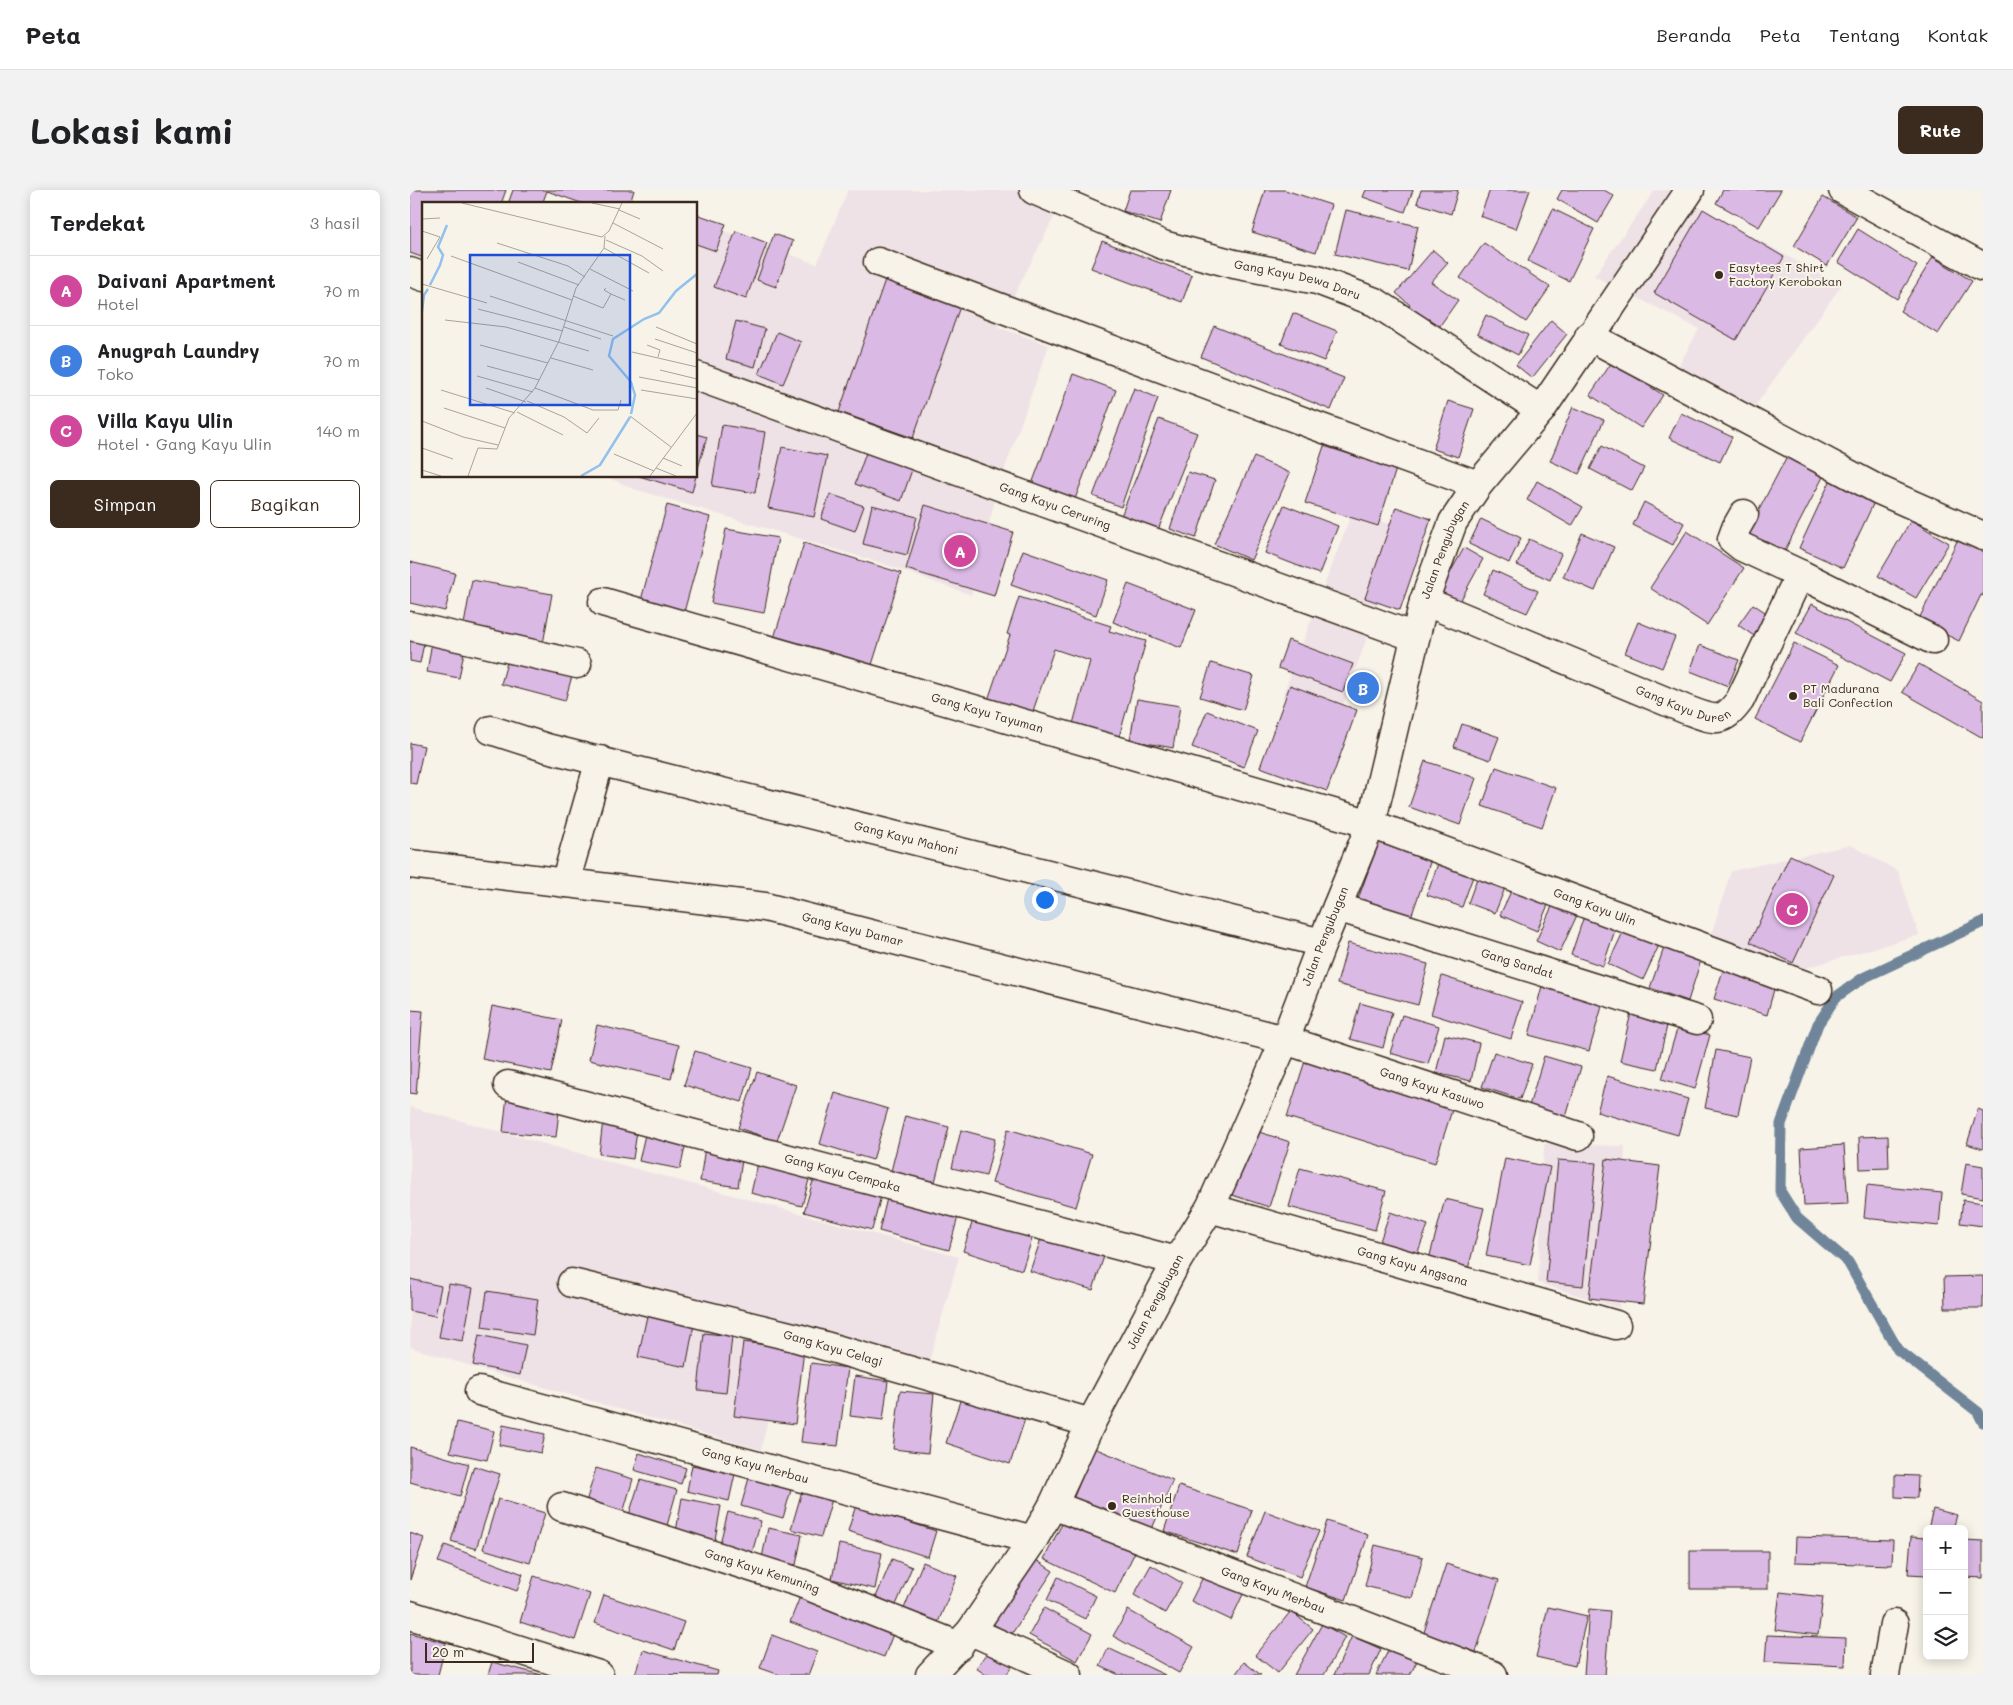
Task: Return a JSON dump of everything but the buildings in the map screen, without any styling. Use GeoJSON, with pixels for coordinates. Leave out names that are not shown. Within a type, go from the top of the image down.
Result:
{"type":"FeatureCollection","features":[{"type":"Feature","properties":{"kind":"street","name":"Gang Kayu Dewa Daru"},"geometry":{"type":"LineString","coordinates":[[1034,190],[1162,245],[1234,264],[1317,280],[1375,302],[1541,410]]}},
{"type":"Feature","properties":{"kind":"street","name":"Jalan Pengubugan"},"geometry":{"type":"LineString","coordinates":[[930,1675],[965,1638],[1033,1540],[1053,1505],[1091,1423],[1178,1261],[1210,1208],[1285,1040],[1322,943],[1371,824],[1424,601],[1453,522],[1478,485],[1541,410],[1690,190]]}},
{"type":"Feature","properties":{"kind":"street"},"geometry":{"type":"LineString","coordinates":[[1843,190],[1983,267]]}},
{"type":"Feature","properties":{"kind":"street"},"geometry":{"type":"LineString","coordinates":[[878,262],[1478,485]]}},
{"type":"Feature","properties":{"kind":"street"},"geometry":{"type":"LineString","coordinates":[[410,272],[422,276]]}},
{"type":"Feature","properties":{"kind":"street"},"geometry":{"type":"LineString","coordinates":[[1590,336],[1879,490],[1983,536]]}},
{"type":"Feature","properties":{"kind":"street","name":"Gang Kayu Ceruring"},"geometry":{"type":"LineString","coordinates":[[698,377],[1415,637]]}},
{"type":"Feature","properties":{"kind":"street"},"geometry":{"type":"LineString","coordinates":[[1744,514],[1732,539],[1742,547],[1933,640]]}},
{"type":"Feature","properties":{"kind":"street","name":"Gang Kayu Duren"},"geometry":{"type":"LineString","coordinates":[[1424,601],[1687,710],[1704,716],[1719,718],[1730,713],[1740,700],[1800,574]]}},
{"type":"Feature","properties":{"kind":"street","name":"Gang Kayu Tayuman"},"geometry":{"type":"LineString","coordinates":[[603,602],[1371,824]]}},
{"type":"Feature","properties":{"kind":"street"},"geometry":{"type":"LineString","coordinates":[[410,626],[577,664]]}},
{"type":"Feature","properties":{"kind":"street","name":"Gang Kayu Mahoni"},"geometry":{"type":"LineString","coordinates":[[491,730],[547,748],[1322,943]]}},
{"type":"Feature","properties":{"kind":"street"},"geometry":{"type":"LineString","coordinates":[[564,883],[600,760]]}},
{"type":"Feature","properties":{"kind":"street","name":"Gang Kayu Ulin"},"geometry":{"type":"LineString","coordinates":[[1371,824],[1818,990]]}},
{"type":"Feature","properties":{"kind":"street","name":"Gang Kayu Damar"},"geometry":{"type":"LineString","coordinates":[[410,864],[765,908],[1285,1040]]}},
{"type":"Feature","properties":{"kind":"street","name":"Gang Sandat"},"geometry":{"type":"LineString","coordinates":[[1337,908],[1697,1020]]}},
{"type":"Feature","properties":{"kind":"street","name":"Gang Kayu Kasuwo"},"geometry":{"type":"LineString","coordinates":[[1285,1040],[1578,1136]]}},
{"type":"Feature","properties":{"kind":"street","name":"Gang Kayu Cempaka"},"geometry":{"type":"LineString","coordinates":[[508,1085],[1178,1261]]}},
{"type":"Feature","properties":{"kind":"street","name":"Gang Kayu Angsana"},"geometry":{"type":"LineString","coordinates":[[1210,1208],[1616,1325]]}},
{"type":"Feature","properties":{"kind":"street","name":"Gang Kayu Celagi"},"geometry":{"type":"LineString","coordinates":[[572,1283],[794,1337],[1091,1423]]}},
{"type":"Feature","properties":{"kind":"street","name":"Gang Kayu Merbau"},"geometry":{"type":"LineString","coordinates":[[479,1391],[1033,1540]]}},
{"type":"Feature","properties":{"kind":"street","name":"Gang Kayu Merbau"},"geometry":{"type":"LineString","coordinates":[[1053,1505],[1493,1675]]}},
{"type":"Feature","properties":{"kind":"street","name":"Gang Kayu Kemuning"},"geometry":{"type":"LineString","coordinates":[[562,1507],[801,1583],[1068,1675]]}},
{"type":"Feature","properties":{"kind":"street"},"geometry":{"type":"LineString","coordinates":[[410,1615],[599,1675]]}},
{"type":"Feature","properties":{"kind":"street"},"geometry":{"type":"LineString","coordinates":[[1885,1675],[1894,1624]]}},
{"type":"Feature","properties":{"kind":"shaded area"},"geometry":{"type":"Polygon","coordinates":[[[848,190],[1068,190],[998,327],[1049,345],[998,488],[971,595],[878,562],[634,489],[609,478],[698,478],[698,222],[817,264],[848,190]]]}},
{"type":"Feature","properties":{"kind":"shaded area"},"geometry":{"type":"Polygon","coordinates":[[[1655,190],[1669,190],[1841,286],[1743,423],[1672,378],[1699,329],[1594,276],[1655,190]]]}},
{"type":"Feature","properties":{"kind":"shaded area"},"geometry":{"type":"Polygon","coordinates":[[[1352,512],[1405,529],[1340,714],[1282,697],[1352,512]]]}},
{"type":"Feature","properties":{"kind":"shaded area"},"geometry":{"type":"Polygon","coordinates":[[[1851,845],[1898,871],[1919,935],[1778,976],[1706,951],[1731,871],[1851,845]]]}},
{"type":"Feature","properties":{"kind":"shaded area"},"geometry":{"type":"Polygon","coordinates":[[[410,1107],[959,1257],[925,1376],[786,1340],[761,1450],[410,1347],[410,1107]]]}},
{"type":"Feature","properties":{"kind":"shaded area"},"geometry":{"type":"Polygon","coordinates":[[[1544,1144],[1625,1146],[1619,1308],[1538,1283],[1544,1144]]]}},
{"type":"Feature","properties":{"kind":"waterway"},"geometry":{"type":"LineString","coordinates":[[1983,922],[1863,978],[1836,997],[1818,1024],[1781,1124],[1780,1191],[1797,1218],[1848,1262],[1898,1350],[1978,1412],[1983,1422]]}},
{"type":"Feature","properties":{"kind":"place","name":"Easytees T Shirt Factory Kerobokan"},"geometry":{"type":"Point","coordinates":[1719,275]}},
{"type":"Feature","properties":{"kind":"place","name":"Daivani Apartment"},"geometry":{"type":"Point","coordinates":[960,551]}},
{"type":"Feature","properties":{"kind":"place","name":"Anugrah Laundry"},"geometry":{"type":"Point","coordinates":[1363,688]}},
{"type":"Feature","properties":{"kind":"place","name":"PT Madurana Bali Confection"},"geometry":{"type":"Point","coordinates":[1793,696]}},
{"type":"Feature","properties":{"kind":"place","name":"Villa Kayu Ulin"},"geometry":{"type":"Point","coordinates":[1792,909]}},
{"type":"Feature","properties":{"kind":"place","name":"Reinhold Guesthouse"},"geometry":{"type":"Point","coordinates":[1112,1506]}}]}
